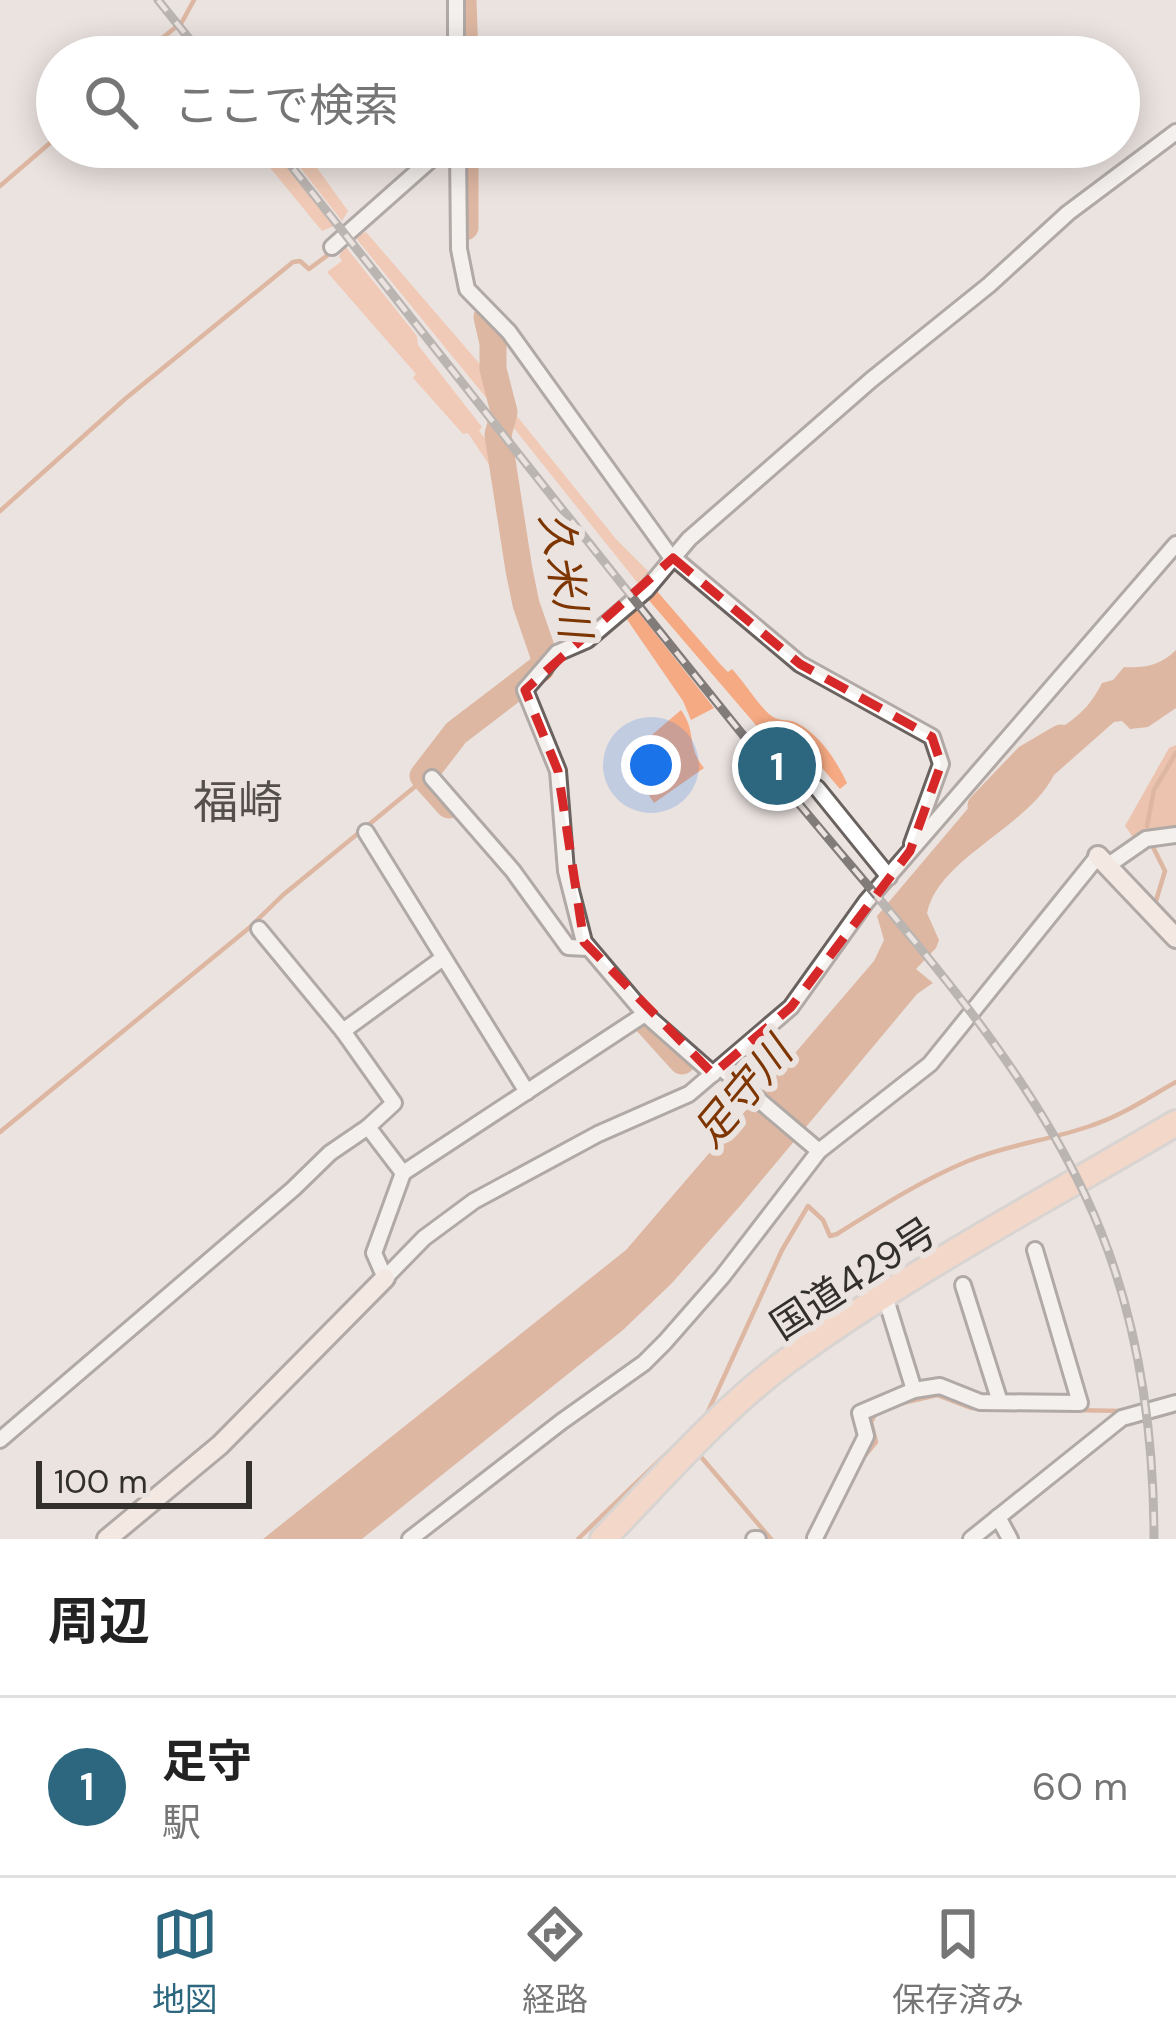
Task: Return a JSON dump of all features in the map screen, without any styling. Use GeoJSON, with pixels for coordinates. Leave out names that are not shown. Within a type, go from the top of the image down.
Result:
{"type":"FeatureCollection","features":[{"type":"Feature","properties":{"kind":"highway","name":"国道429号"},"geometry":{"type":"LineString","coordinates":[[603,1539],[717,1422],[784,1364],[885,1296],[1176,1123]]}},
{"type":"Feature","properties":{"kind":"street"},"geometry":{"type":"LineString","coordinates":[[456,0],[457,36]]}},
{"type":"Feature","properties":{"kind":"street"},"geometry":{"type":"LineString","coordinates":[[1140,159],[1176,132]]}},
{"type":"Feature","properties":{"kind":"street"},"geometry":{"type":"LineString","coordinates":[[332,247],[421,168]]}},
{"type":"Feature","properties":{"kind":"street"},"geometry":{"type":"LineString","coordinates":[[458,168],[459,249],[467,289],[509,332],[674,558],[800,664],[932,737],[941,764],[910,851]]}},
{"type":"Feature","properties":{"kind":"street"},"geometry":{"type":"LineString","coordinates":[[817,1149],[645,1014],[587,948],[566,872],[558,771],[525,690],[557,653],[587,640],[646,590],[689,539],[871,380],[1128,168]]}},
{"type":"Feature","properties":{"kind":"street"},"geometry":{"type":"LineString","coordinates":[[107,1539],[220,1445],[424,1238],[474,1201],[598,1134],[675,1103],[722,1073],[791,1007],[910,851],[1176,544]]}},
{"type":"Feature","properties":{"kind":"street"},"geometry":{"type":"LineString","coordinates":[[432,778],[513,871],[568,946],[587,948]]}},
{"type":"Feature","properties":{"kind":"street"},"geometry":{"type":"LineString","coordinates":[[818,788],[889,877]]}},
{"type":"Feature","properties":{"kind":"street"},"geometry":{"type":"LineString","coordinates":[[366,832],[527,1092]]}},
{"type":"Feature","properties":{"kind":"street"},"geometry":{"type":"LineString","coordinates":[[410,1539],[654,1353],[722,1277],[817,1149],[930,1064],[1104,860],[1146,839],[1176,835]]}},
{"type":"Feature","properties":{"kind":"street"},"geometry":{"type":"LineString","coordinates":[[1104,860],[1176,938]]}},
{"type":"Feature","properties":{"kind":"street"},"geometry":{"type":"LineString","coordinates":[[0,1440],[330,1153],[394,1103],[343,1031],[259,929]]}},
{"type":"Feature","properties":{"kind":"street"},"geometry":{"type":"LineString","coordinates":[[343,1031],[443,958]]}},
{"type":"Feature","properties":{"kind":"street"},"geometry":{"type":"LineString","coordinates":[[385,1278],[374,1253],[404,1173],[645,1014]]}},
{"type":"Feature","properties":{"kind":"street"},"geometry":{"type":"LineString","coordinates":[[368,1127],[404,1173]]}},
{"type":"Feature","properties":{"kind":"street"},"geometry":{"type":"LineString","coordinates":[[815,1538],[866,1436],[860,1413],[914,1390],[940,1386],[980,1402],[1080,1402],[1035,1250]]}},
{"type":"Feature","properties":{"kind":"street"},"geometry":{"type":"LineString","coordinates":[[963,1285],[1000,1402]]}},
{"type":"Feature","properties":{"kind":"street"},"geometry":{"type":"LineString","coordinates":[[885,1296],[914,1390]]}},
{"type":"Feature","properties":{"kind":"street"},"geometry":{"type":"LineString","coordinates":[[970,1539],[1122,1418],[1176,1402]]}},
{"type":"Feature","properties":{"kind":"street"},"geometry":{"type":"LineString","coordinates":[[998,1517],[1010,1539]]}},
{"type":"Feature","properties":{"kind":"highlighted area"},"geometry":{"type":"Polygon","coordinates":[[[673,558],[800,664],[932,737],[941,764],[910,851],[791,1007],[713,1074],[584,942],[558,771],[525,690],[673,558]]]}},
{"type":"Feature","properties":{"kind":"shaded area"},"geometry":{"type":"Polygon","coordinates":[[[270,168],[287,168],[334,226],[322,231],[270,168]]]}},
{"type":"Feature","properties":{"kind":"shaded area"},"geometry":{"type":"Polygon","coordinates":[[[300,168],[317,168],[348,211],[342,221],[300,168]]]}},
{"type":"Feature","properties":{"kind":"shaded area"},"geometry":{"type":"Polygon","coordinates":[[[366,232],[485,370],[497,411],[355,237],[366,232]]]}},
{"type":"Feature","properties":{"kind":"shaded area"},"geometry":{"type":"Polygon","coordinates":[[[345,246],[482,427],[479,431],[492,447],[498,478],[468,433],[463,434],[413,378],[416,374],[327,272],[342,261],[339,256],[345,246]]]}},
{"type":"Feature","properties":{"kind":"shaded area"},"geometry":{"type":"Polygon","coordinates":[[[508,405],[616,539],[652,575],[640,586],[509,422],[508,405]]]}},
{"type":"Feature","properties":{"kind":"shaded area"},"geometry":{"type":"Polygon","coordinates":[[[656,590],[769,714],[797,723],[820,741],[847,783],[840,789],[799,741],[779,752],[647,598],[656,590]]]}},
{"type":"Feature","properties":{"kind":"shaded area"},"geometry":{"type":"Polygon","coordinates":[[[636,609],[714,708],[691,720],[626,618],[636,609]]]}},
{"type":"Feature","properties":{"kind":"shaded area"},"geometry":{"type":"Polygon","coordinates":[[[1176,650],[1176,708],[1148,727],[1130,729],[1122,721],[1114,722],[1054,775],[1024,811],[948,876],[927,913],[939,940],[916,969],[933,983],[917,994],[672,1283],[623,1330],[362,1539],[263,1539],[626,1250],[874,961],[884,940],[877,916],[992,780],[1002,774],[1006,783],[1012,783],[1036,744],[1077,716],[1102,683],[1113,680],[1124,667],[1152,665],[1176,650]]]}},
{"type":"Feature","properties":{"kind":"shaded area"},"geometry":{"type":"Polygon","coordinates":[[[681,710],[704,768],[654,803],[625,758],[681,710]]]}},
{"type":"Feature","properties":{"kind":"shaded area"},"geometry":{"type":"Polygon","coordinates":[[[1176,745],[1176,835],[1165,831],[1133,837],[1125,826],[1169,748],[1176,745]]]}},
{"type":"Feature","properties":{"kind":"waterway"},"geometry":{"type":"LineString","coordinates":[[165,36],[182,22],[194,0]]}},
{"type":"Feature","properties":{"kind":"waterway","name":"久米川"},"geometry":{"type":"LineString","coordinates":[[463,0],[464,36]]}},
{"type":"Feature","properties":{"kind":"waterway"},"geometry":{"type":"LineString","coordinates":[[0,186],[36,155]]}},
{"type":"Feature","properties":{"kind":"waterway","name":"久米川"},"geometry":{"type":"LineString","coordinates":[[465,168],[465,227]]}},
{"type":"Feature","properties":{"kind":"waterway"},"geometry":{"type":"LineString","coordinates":[[0,511],[125,399],[293,262],[300,261],[309,269],[336,249]]}},
{"type":"Feature","properties":{"kind":"waterway","name":"久米川"},"geometry":{"type":"LineString","coordinates":[[449,805],[423,776],[456,733],[541,668],[545,659],[519,570],[498,435],[504,412],[487,317]]}},
{"type":"Feature","properties":{"kind":"waterway"},"geometry":{"type":"LineString","coordinates":[[780,468],[808,444]]}},
{"type":"Feature","properties":{"kind":"waterway","name":"足守川"},"geometry":{"type":"LineString","coordinates":[[981,806],[1027,758],[1061,738]]}},
{"type":"Feature","properties":{"kind":"waterway"},"geometry":{"type":"LineString","coordinates":[[1147,826],[1154,790],[1176,753]]}},
{"type":"Feature","properties":{"kind":"waterway"},"geometry":{"type":"LineString","coordinates":[[0,1132],[249,928],[423,776]]}},
{"type":"Feature","properties":{"kind":"waterway"},"geometry":{"type":"LineString","coordinates":[[1151,843],[1165,871],[1155,904]]}},
{"type":"Feature","properties":{"kind":"waterway","name":"久米川"},"geometry":{"type":"LineString","coordinates":[[645,1020],[682,1061]]}},
{"type":"Feature","properties":{"kind":"waterway"},"geometry":{"type":"LineString","coordinates":[[706,1416],[782,1250],[808,1206],[823,1220],[830,1236],[837,1234],[951,1168],[1104,1121],[1176,1082]]}},
{"type":"Feature","properties":{"kind":"waterway"},"geometry":{"type":"LineString","coordinates":[[898,1404],[937,1395],[971,1408],[1123,1411]]}},
{"type":"Feature","properties":{"kind":"waterway"},"geometry":{"type":"LineString","coordinates":[[862,1459],[876,1442],[871,1422],[876,1413]]}},
{"type":"Feature","properties":{"kind":"waterway"},"geometry":{"type":"LineString","coordinates":[[578,1539],[693,1428]]}},
{"type":"Feature","properties":{"kind":"waterway"},"geometry":{"type":"LineString","coordinates":[[702,1458],[771,1539]]}},
{"type":"Feature","properties":{"kind":"railway"},"geometry":{"type":"LineString","coordinates":[[158,0],[187,36]]}},
{"type":"Feature","properties":{"kind":"railway"},"geometry":{"type":"LineString","coordinates":[[293,168],[710,695],[942,975],[1021,1082],[1085,1195],[1117,1277],[1145,1407],[1154,1539]]}},
{"type":"Feature","properties":{"kind":"place","name":"足守"},"geometry":{"type":"Point","coordinates":[777,766]}},
{"type":"Feature","properties":{"kind":"district","name":"福崎"},"geometry":{"type":"Point","coordinates":[238,802]}}]}
